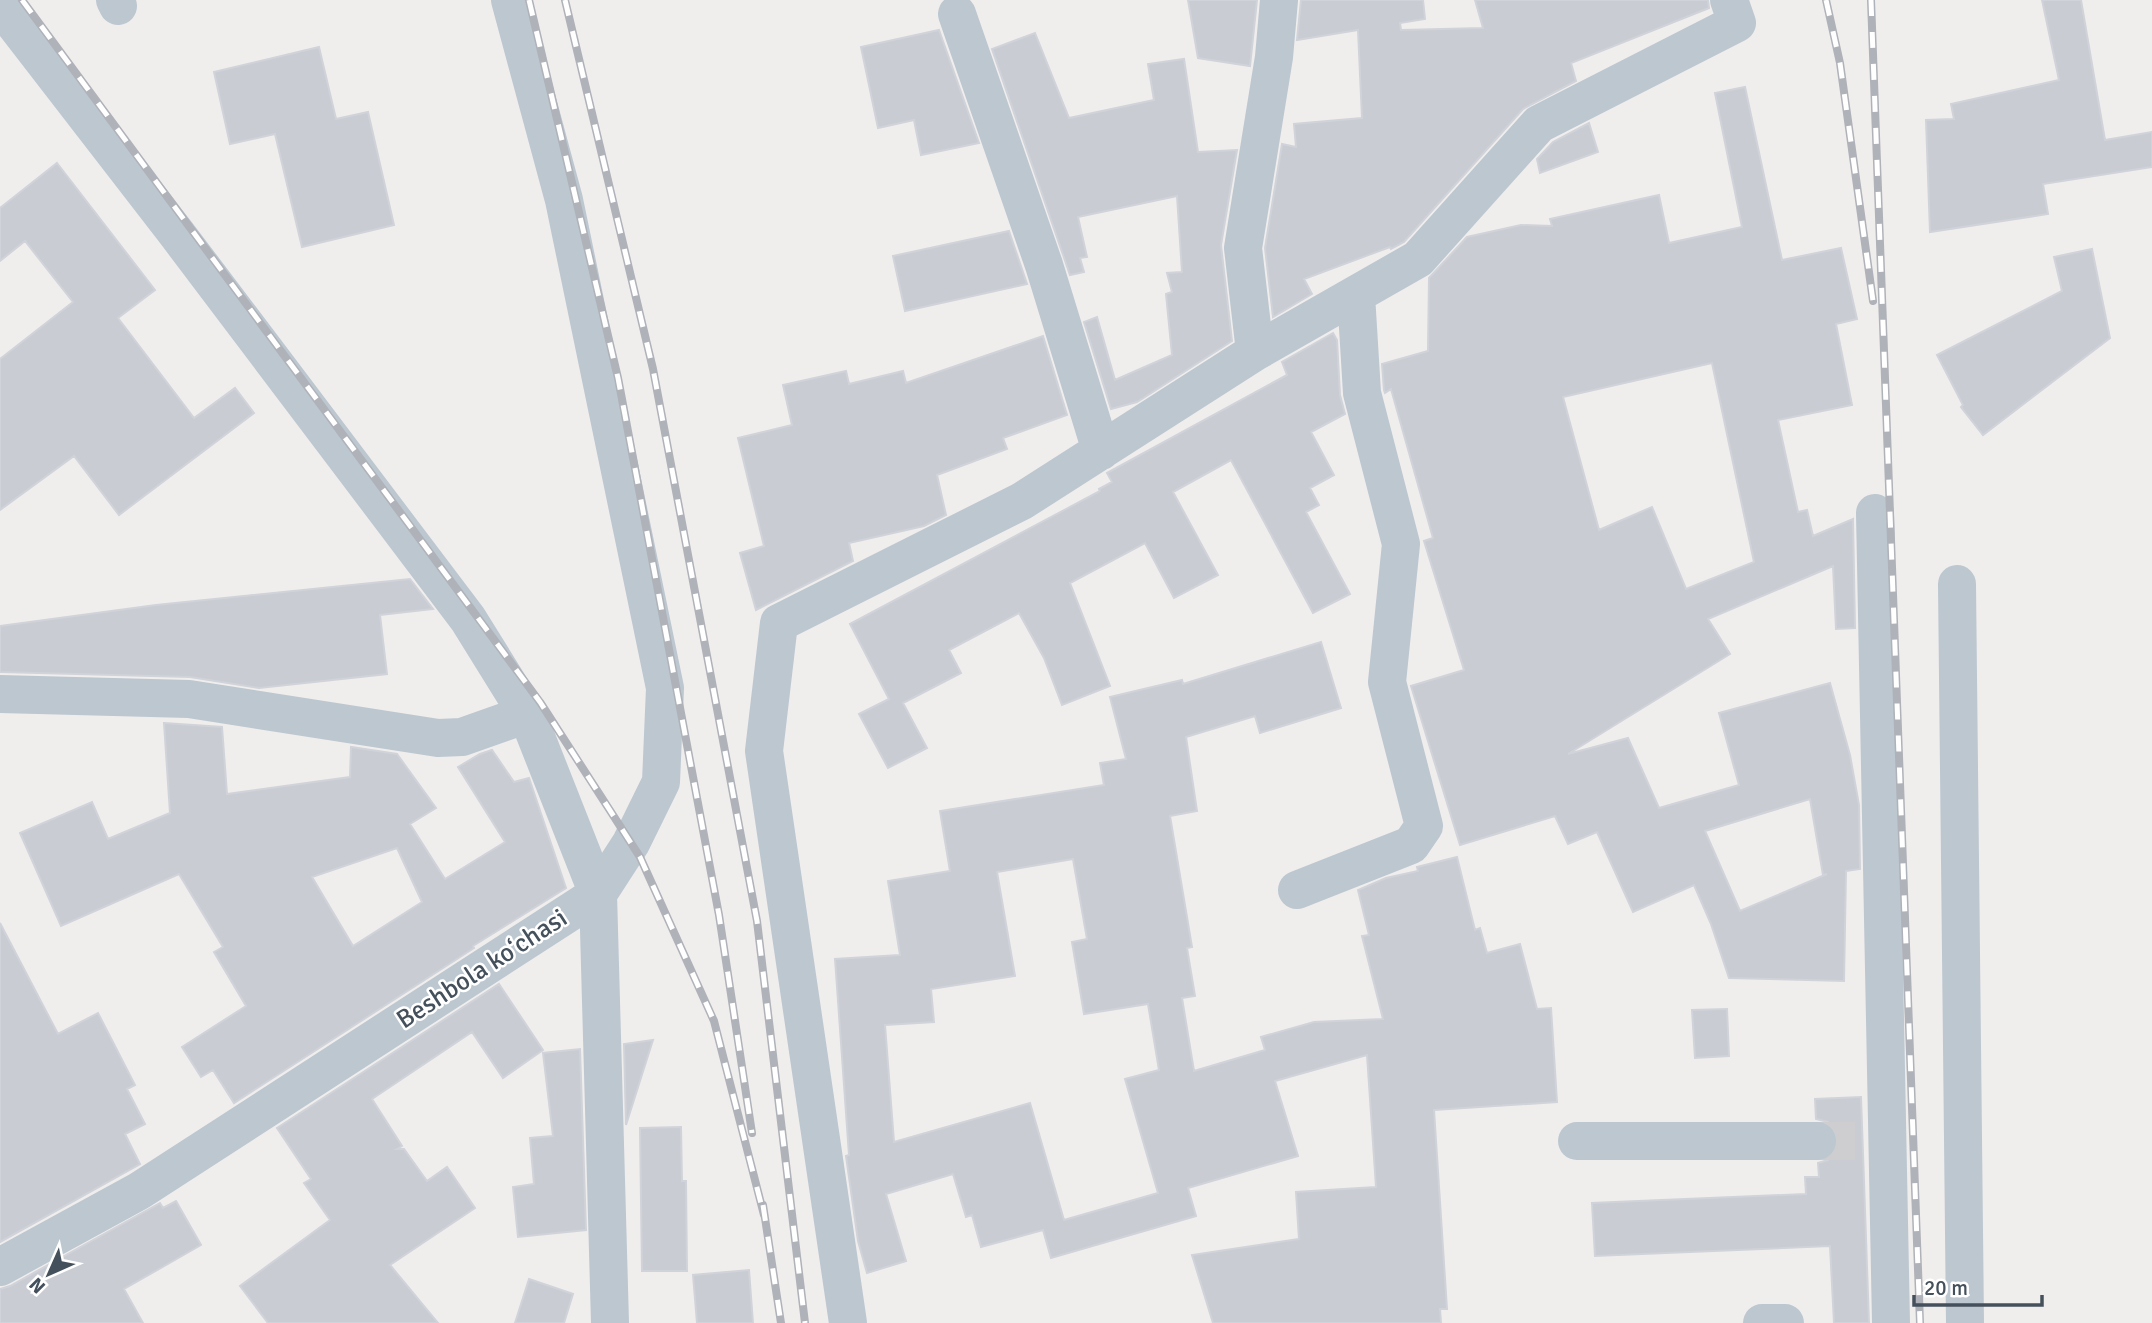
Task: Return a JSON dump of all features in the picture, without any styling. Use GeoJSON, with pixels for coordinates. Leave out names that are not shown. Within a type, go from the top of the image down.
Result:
{"type":"FeatureCollection","features":[{"type":"Feature","properties":{"kind":"street"},"geometry":{"type":"LineString","coordinates":[[510,0],[564,200],[665,688],[661,782],[631,843],[598,894]]}},
{"type":"Feature","properties":{"kind":"street"},"geometry":{"type":"LineString","coordinates":[[1255,352],[1243,247],[1274,57],[1279,0]]}},
{"type":"Feature","properties":{"kind":"street"},"geometry":{"type":"LineString","coordinates":[[848,1323],[764,751],[779,623],[1023,501],[1255,352],[1418,259],[1539,124],[1737,23],[1730,0]]}},
{"type":"Feature","properties":{"kind":"street"},"geometry":{"type":"LineString","coordinates":[[0,5],[177,233],[468,619],[527,714],[598,894]]}},
{"type":"Feature","properties":{"kind":"street"},"geometry":{"type":"LineString","coordinates":[[957,13],[1044,265],[1101,451]]}},
{"type":"Feature","properties":{"kind":"street"},"geometry":{"type":"LineString","coordinates":[[1297,890],[1412,845],[1423,826],[1387,682],[1401,544],[1362,393],[1356,295]]}},
{"type":"Feature","properties":{"kind":"street"},"geometry":{"type":"LineString","coordinates":[[1875,513],[1874,1141],[1891,1323]]}},
{"type":"Feature","properties":{"kind":"street"},"geometry":{"type":"LineString","coordinates":[[1957,584],[1965,1323]]}},
{"type":"Feature","properties":{"kind":"street"},"geometry":{"type":"LineString","coordinates":[[0,694],[189,699],[438,738],[462,737],[527,714]]}},
{"type":"Feature","properties":{"kind":"street","name":"Beshbola koʻchasi"},"geometry":{"type":"LineString","coordinates":[[0,1267],[139,1191],[598,894]]}},
{"type":"Feature","properties":{"kind":"street","name":"Beshbola koʻchasi"},"geometry":{"type":"LineString","coordinates":[[598,894],[611,1323]]}},
{"type":"Feature","properties":{"kind":"street"},"geometry":{"type":"LineString","coordinates":[[1577,1141],[1817,1141]]}},
{"type":"Feature","properties":{"kind":"street"},"geometry":{"type":"LineString","coordinates":[[1762,1323],[1785,1323]]}},
{"type":"Feature","properties":{"kind":"building"},"geometry":{"type":"Polygon","coordinates":[[[1188,0],[1257,0],[1250,66],[1198,58],[1188,0]]]}},
{"type":"Feature","properties":{"kind":"building"},"geometry":{"type":"Polygon","coordinates":[[[1301,0],[1423,0],[1425,19],[1400,23],[1401,30],[1483,28],[1475,0],[1708,0],[1709,8],[1571,63],[1576,81],[1523,109],[1404,242],[1304,279],[1312,294],[1273,317],[1265,248],[1282,144],[1296,147],[1294,124],[1362,118],[1358,30],[1297,40],[1301,0]]]}},
{"type":"Feature","properties":{"kind":"building"},"geometry":{"type":"Polygon","coordinates":[[[2042,0],[2081,0],[2105,140],[2152,132],[2152,167],[2043,184],[2048,214],[1930,232],[1926,120],[1954,119],[1951,104],[2059,80],[2042,0]]]}},
{"type":"Feature","properties":{"kind":"building"},"geometry":{"type":"Polygon","coordinates":[[[939,30],[979,143],[921,155],[914,120],[878,128],[861,47],[939,30]]]}},
{"type":"Feature","properties":{"kind":"building"},"geometry":{"type":"Polygon","coordinates":[[[1035,33],[1069,118],[1154,100],[1148,64],[1184,59],[1198,152],[1237,150],[1221,245],[1232,341],[1137,402],[1111,409],[1084,322],[1097,317],[1115,380],[1172,355],[1166,294],[1172,292],[1167,273],[1182,272],[1177,196],[1078,217],[1087,257],[1080,258],[1084,272],[1070,275],[992,49],[1035,33]]]}},
{"type":"Feature","properties":{"kind":"building"},"geometry":{"type":"Polygon","coordinates":[[[319,47],[336,119],[368,112],[394,225],[302,247],[275,134],[230,144],[214,72],[319,47]]]}},
{"type":"Feature","properties":{"kind":"building"},"geometry":{"type":"Polygon","coordinates":[[[1745,87],[1782,260],[1841,248],[1857,319],[1836,324],[1852,405],[1778,420],[1798,512],[1807,510],[1813,536],[1853,519],[1855,628],[1836,629],[1833,566],[1708,619],[1730,654],[1568,754],[1628,738],[1659,808],[1739,785],[1719,713],[1830,683],[1850,755],[1859,805],[1860,869],[1846,871],[1844,981],[1729,978],[1711,924],[1694,885],[1633,912],[1597,832],[1568,844],[1555,816],[1460,845],[1411,686],[1464,670],[1424,541],[1433,538],[1391,389],[1385,393],[1384,390],[1382,364],[1428,351],[1429,278],[1467,237],[1521,225],[1552,226],[1550,219],[1659,195],[1669,243],[1742,227],[1715,93],[1745,87]],[[1712,363],[1563,397],[1599,530],[1652,507],[1686,589],[1754,562],[1712,363]],[[1810,799],[1705,831],[1740,911],[1827,874],[1823,875],[1810,799]]]}},
{"type":"Feature","properties":{"kind":"building"},"geometry":{"type":"Polygon","coordinates":[[[1589,123],[1598,152],[1540,173],[1537,159],[1553,142],[1589,123]]]}},
{"type":"Feature","properties":{"kind":"building"},"geometry":{"type":"Polygon","coordinates":[[[57,163],[155,290],[118,318],[194,418],[235,388],[254,413],[119,515],[74,456],[0,510],[0,359],[73,302],[25,241],[0,261],[0,208],[57,163]]]}},
{"type":"Feature","properties":{"kind":"building"},"geometry":{"type":"Polygon","coordinates":[[[1009,231],[1027,284],[905,311],[893,256],[1009,231]]]}},
{"type":"Feature","properties":{"kind":"building"},"geometry":{"type":"Polygon","coordinates":[[[2092,249],[2110,338],[1983,435],[1961,407],[1963,405],[1937,355],[2062,291],[2054,257],[2092,249]]]}},
{"type":"Feature","properties":{"kind":"building"},"geometry":{"type":"Polygon","coordinates":[[[1333,333],[1337,340],[1340,395],[1345,414],[1311,432],[1334,475],[1310,488],[1319,505],[1306,512],[1350,594],[1313,613],[1231,460],[1173,492],[1218,575],[1174,598],[1145,543],[1070,583],[1110,686],[1062,705],[1044,658],[1019,613],[949,650],[961,673],[903,703],[927,748],[888,768],[859,714],[889,699],[850,624],[1100,491],[1099,489],[1112,482],[1107,473],[1287,375],[1282,362],[1333,333]]]}},
{"type":"Feature","properties":{"kind":"building"},"geometry":{"type":"Polygon","coordinates":[[[1043,336],[1067,415],[1003,438],[1007,449],[937,475],[946,515],[924,526],[849,543],[853,561],[756,610],[740,553],[764,546],[738,438],[792,425],[783,385],[846,371],[849,384],[903,371],[906,383],[1043,336]]]}},
{"type":"Feature","properties":{"kind":"building"},"geometry":{"type":"Polygon","coordinates":[[[410,579],[433,609],[380,615],[387,674],[259,688],[190,677],[0,672],[0,626],[156,605],[410,579]]]}},
{"type":"Feature","properties":{"kind":"building"},"geometry":{"type":"Polygon","coordinates":[[[1321,642],[1341,708],[1260,733],[1255,716],[1186,737],[1197,811],[1170,816],[1192,947],[1187,948],[1195,996],[1182,998],[1194,1071],[1265,1050],[1261,1037],[1314,1022],[1383,1019],[1362,936],[1369,935],[1358,890],[1386,878],[1418,871],[1417,867],[1457,857],[1475,930],[1480,928],[1487,953],[1520,944],[1537,1009],[1551,1008],[1557,1102],[1434,1110],[1447,1309],[1440,1309],[1441,1323],[1213,1323],[1192,1255],[1299,1239],[1296,1192],[1376,1187],[1367,1055],[1275,1081],[1298,1156],[1188,1188],[1196,1216],[1051,1258],[1043,1230],[981,1247],[972,1215],[966,1217],[953,1174],[886,1194],[906,1261],[867,1273],[858,1241],[846,1156],[849,1155],[835,959],[900,955],[888,881],[950,871],[940,811],[1104,785],[1100,763],[1126,759],[1110,697],[1182,680],[1183,684],[1321,642]],[[1073,859],[997,872],[1015,976],[931,989],[934,1022],[885,1025],[894,1142],[1030,1103],[1064,1220],[1158,1193],[1125,1079],[1159,1070],[1148,1004],[1084,1014],[1072,942],[1087,939],[1073,859]]]}},
{"type":"Feature","properties":{"kind":"building"},"geometry":{"type":"Polygon","coordinates":[[[164,723],[222,727],[227,794],[350,777],[351,747],[397,754],[436,808],[410,824],[445,879],[505,842],[458,767],[492,750],[514,782],[529,778],[566,888],[234,1103],[213,1070],[201,1077],[182,1047],[246,1006],[214,952],[223,947],[179,874],[61,926],[20,833],[92,802],[108,839],[170,813],[164,723]],[[397,848],[312,877],[353,946],[422,902],[397,848]]]}},
{"type":"Feature","properties":{"kind":"building"},"geometry":{"type":"Polygon","coordinates":[[[0,923],[58,1034],[98,1013],[135,1085],[127,1089],[145,1124],[125,1134],[140,1164],[0,1242],[0,923]]]}},
{"type":"Feature","properties":{"kind":"building"},"geometry":{"type":"Polygon","coordinates":[[[499,984],[543,1050],[503,1078],[472,1032],[372,1099],[402,1146],[397,1149],[404,1149],[427,1181],[447,1167],[475,1208],[390,1265],[438,1323],[268,1323],[240,1286],[330,1220],[304,1183],[311,1179],[277,1128],[499,984]]]}},
{"type":"Feature","properties":{"kind":"building"},"geometry":{"type":"Polygon","coordinates":[[[1727,1009],[1729,1056],[1695,1058],[1692,1010],[1727,1009]]]}},
{"type":"Feature","properties":{"kind":"building"},"geometry":{"type":"Polygon","coordinates":[[[653,1040],[626,1125],[624,1044],[653,1040]]]}},
{"type":"Feature","properties":{"kind":"building"},"geometry":{"type":"Polygon","coordinates":[[[580,1049],[586,1230],[518,1237],[513,1187],[534,1184],[530,1138],[553,1136],[543,1053],[580,1049]]]}},
{"type":"Feature","properties":{"kind":"building"},"geometry":{"type":"Polygon","coordinates":[[[1861,1097],[1869,1323],[1834,1323],[1830,1246],[1595,1256],[1592,1203],[1806,1194],[1805,1177],[1819,1177],[1818,1163],[1828,1160],[1836,1152],[1839,1142],[1836,1131],[1828,1122],[1816,1119],[1815,1099],[1861,1097]]]}},
{"type":"Feature","properties":{"kind":"building"},"geometry":{"type":"Polygon","coordinates":[[[681,1127],[682,1181],[686,1181],[687,1271],[642,1271],[640,1128],[681,1127]]]}},
{"type":"Feature","properties":{"kind":"building"},"geometry":{"type":"Polygon","coordinates":[[[176,1201],[201,1245],[124,1289],[143,1323],[0,1323],[0,1289],[160,1203],[163,1208],[176,1201]]]}},
{"type":"Feature","properties":{"kind":"building"},"geometry":{"type":"Polygon","coordinates":[[[749,1270],[753,1323],[697,1323],[693,1275],[749,1270]]]}},
{"type":"Feature","properties":{"kind":"building"},"geometry":{"type":"Polygon","coordinates":[[[529,1279],[573,1294],[564,1323],[515,1323],[529,1279]]]}},
{"type":"Feature","properties":{"kind":"tunnel"},"geometry":{"type":"LineString","coordinates":[[1817,1141],[1863,1141]]}},
{"type":"Feature","properties":{"kind":"railway"},"geometry":{"type":"LineString","coordinates":[[22,0],[540,702],[640,857],[714,1021],[764,1215]]}},
{"type":"Feature","properties":{"kind":"railway"},"geometry":{"type":"LineString","coordinates":[[529,0],[618,378],[719,915],[752,1133]]}},
{"type":"Feature","properties":{"kind":"railway"},"geometry":{"type":"LineString","coordinates":[[565,0],[653,369],[757,921],[805,1323]]}},
{"type":"Feature","properties":{"kind":"railway"},"geometry":{"type":"LineString","coordinates":[[1826,0],[1840,63],[1873,301]]}},
{"type":"Feature","properties":{"kind":"railway"},"geometry":{"type":"LineString","coordinates":[[1871,0],[1920,1323]]}},
{"type":"Feature","properties":{"kind":"railway"},"geometry":{"type":"LineString","coordinates":[[763,1205],[781,1323]]}}]}
